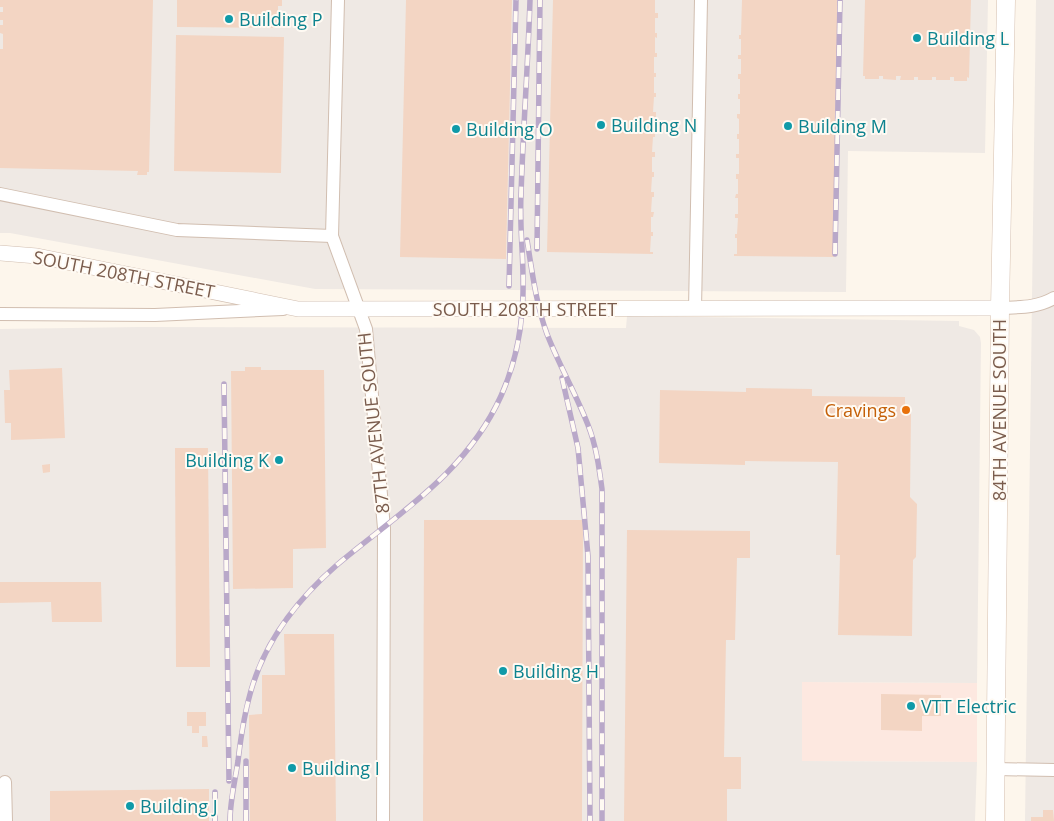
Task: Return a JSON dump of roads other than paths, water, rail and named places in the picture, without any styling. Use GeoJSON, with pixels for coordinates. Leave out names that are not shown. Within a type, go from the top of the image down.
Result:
{"type":"FeatureCollection","features":[{"type":"Feature","properties":{"kind":"main road","name":"84TH AVENUE SOUTH"},"geometry":{"type":"LineString","coordinates":[[995,821],[1000,308],[1006,0]]}},
{"type":"Feature","properties":{"kind":"street","name":"87TH AVENUE SOUTH"},"geometry":{"type":"LineString","coordinates":[[338,0],[332,236],[366,329],[384,528],[383,821]]}},
{"type":"Feature","properties":{"kind":"street"},"geometry":{"type":"LineString","coordinates":[[695,309],[701,0]]}},
{"type":"Feature","properties":{"kind":"street"},"geometry":{"type":"LineString","coordinates":[[0,194],[177,230],[332,236]]}},
{"type":"Feature","properties":{"kind":"street","name":"SOUTH 208TH STREET"},"geometry":{"type":"LineString","coordinates":[[0,253],[37,256],[298,309],[1000,308],[1029,307],[1045,303],[1054,298]]}},
{"type":"Feature","properties":{"kind":"street"},"geometry":{"type":"LineString","coordinates":[[0,314],[155,315],[298,309]]}},
{"type":"Feature","properties":{"kind":"street"},"geometry":{"type":"LineString","coordinates":[[996,768],[1054,770]]}},
{"type":"Feature","properties":{"kind":"street"},"geometry":{"type":"LineString","coordinates":[[5,782],[6,821]]}},
{"type":"Feature","properties":{"kind":"railway"},"geometry":{"type":"LineString","coordinates":[[509,286],[516,0]]}},
{"type":"Feature","properties":{"kind":"railway"},"geometry":{"type":"LineString","coordinates":[[230,821],[242,732],[253,684],[267,650],[287,618],[324,576],[408,508],[450,469],[486,423],[501,396],[509,375],[520,333],[523,297],[521,209],[530,0]]}},
{"type":"Feature","properties":{"kind":"railway"},"geometry":{"type":"LineString","coordinates":[[537,249],[540,0]]}},
{"type":"Feature","properties":{"kind":"railway"},"geometry":{"type":"LineString","coordinates":[[835,254],[840,0]]}},
{"type":"Feature","properties":{"kind":"railway"},"geometry":{"type":"LineString","coordinates":[[527,240],[543,323],[591,433],[602,489],[602,821]]}},
{"type":"Feature","properties":{"kind":"railway"},"geometry":{"type":"LineString","coordinates":[[562,378],[578,448],[588,556],[590,821]]}},
{"type":"Feature","properties":{"kind":"railway"},"geometry":{"type":"LineString","coordinates":[[224,384],[229,781]]}},
{"type":"Feature","properties":{"kind":"railway"},"geometry":{"type":"LineString","coordinates":[[246,761],[246,821]]}},
{"type":"Feature","properties":{"kind":"railway"},"geometry":{"type":"LineString","coordinates":[[215,792],[215,821]]}},
{"type":"Feature","properties":{"kind":"place","name":"Building P"},"geometry":{"type":"Point","coordinates":[229,19]}},
{"type":"Feature","properties":{"kind":"place","name":"Building L"},"geometry":{"type":"Point","coordinates":[917,38]}},
{"type":"Feature","properties":{"kind":"place","name":"Building N"},"geometry":{"type":"Point","coordinates":[601,125]}},
{"type":"Feature","properties":{"kind":"place","name":"Building M"},"geometry":{"type":"Point","coordinates":[788,126]}},
{"type":"Feature","properties":{"kind":"place","name":"Building O"},"geometry":{"type":"Point","coordinates":[456,129]}},
{"type":"Feature","properties":{"kind":"place","name":"Cravings"},"geometry":{"type":"Point","coordinates":[906,410]}},
{"type":"Feature","properties":{"kind":"place","name":"Building K"},"geometry":{"type":"Point","coordinates":[279,460]}},
{"type":"Feature","properties":{"kind":"place","name":"Building H"},"geometry":{"type":"Point","coordinates":[503,671]}},
{"type":"Feature","properties":{"kind":"place","name":"VTT Electric"},"geometry":{"type":"Point","coordinates":[911,706]}},
{"type":"Feature","properties":{"kind":"place","name":"Building I"},"geometry":{"type":"Point","coordinates":[292,768]}},
{"type":"Feature","properties":{"kind":"place","name":"Building J"},"geometry":{"type":"Point","coordinates":[130,806]}}]}
